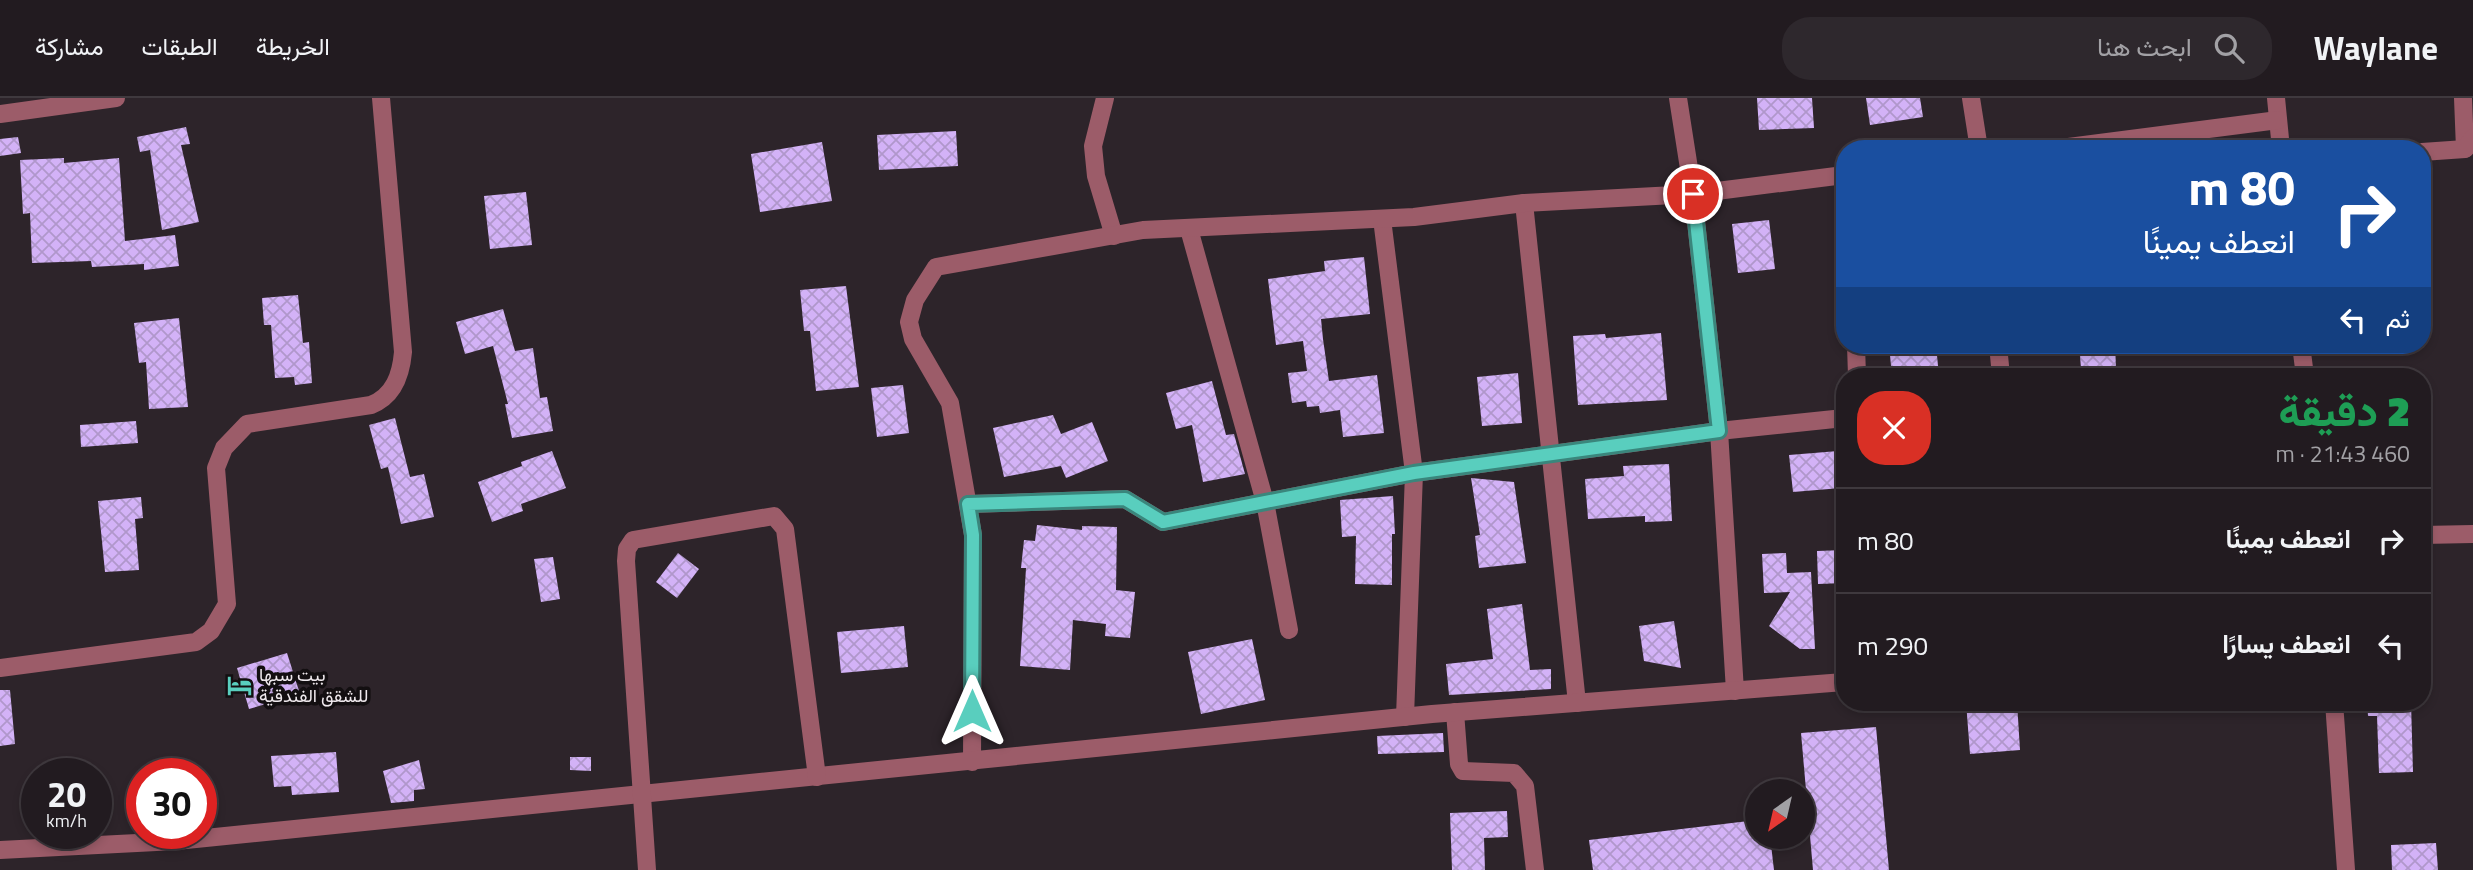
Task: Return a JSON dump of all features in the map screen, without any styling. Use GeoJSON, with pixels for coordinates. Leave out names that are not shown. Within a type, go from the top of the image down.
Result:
{"type":"FeatureCollection","features":[{"type":"Feature","properties":{"kind":"street"},"geometry":{"type":"LineString","coordinates":[[0,114],[116,98]]}},
{"type":"Feature","properties":{"kind":"street"},"geometry":{"type":"LineString","coordinates":[[0,668],[171,647],[196,642],[204,637],[220,619],[227,604],[216,468],[224,448],[247,424],[371,405],[384,400],[395,385],[402,369],[403,352],[382,98]]}},
{"type":"Feature","properties":{"kind":"street"},"geometry":{"type":"LineString","coordinates":[[1105,98],[1093,146],[1096,176],[1114,236]]}},
{"type":"Feature","properties":{"kind":"street"},"geometry":{"type":"LineString","coordinates":[[1678,98],[1693,194],[1719,431],[1735,691]]}},
{"type":"Feature","properties":{"kind":"street"},"geometry":{"type":"LineString","coordinates":[[1971,98],[1978,140]]}},
{"type":"Feature","properties":{"kind":"street"},"geometry":{"type":"LineString","coordinates":[[2276,98],[2280,140]]}},
{"type":"Feature","properties":{"kind":"street"},"geometry":{"type":"LineString","coordinates":[[2431,150],[2469,144],[2463,98]]}},
{"type":"Feature","properties":{"kind":"street"},"geometry":{"type":"LineString","coordinates":[[2123,140],[2278,120]]}},
{"type":"Feature","properties":{"kind":"street"},"geometry":{"type":"LineString","coordinates":[[972,762],[973,535],[950,402],[913,339],[909,322],[915,300],[936,267],[1114,236],[1189,229],[1382,219],[1524,203],[1693,194],[1836,176]]}},
{"type":"Feature","properties":{"kind":"street"},"geometry":{"type":"LineString","coordinates":[[1524,203],[1577,703]]}},
{"type":"Feature","properties":{"kind":"street"},"geometry":{"type":"LineString","coordinates":[[1382,219],[1414,473],[1405,717]]}},
{"type":"Feature","properties":{"kind":"street"},"geometry":{"type":"LineString","coordinates":[[1189,229],[1265,502],[1289,630]]}},
{"type":"Feature","properties":{"kind":"street"},"geometry":{"type":"LineString","coordinates":[[968,504],[1125,499],[1163,522],[1414,473],[1719,431],[1836,419]]}},
{"type":"Feature","properties":{"kind":"street"},"geometry":{"type":"LineString","coordinates":[[647,870],[627,550],[633,540],[774,516],[785,529],[789,540],[817,777]]}},
{"type":"Feature","properties":{"kind":"street"},"geometry":{"type":"LineString","coordinates":[[2431,535],[2473,534]]}},
{"type":"Feature","properties":{"kind":"street"},"geometry":{"type":"LineString","coordinates":[[0,850],[176,841],[1455,712],[1836,683]]}},
{"type":"Feature","properties":{"kind":"street"},"geometry":{"type":"LineString","coordinates":[[2335,711],[2346,870]]}},
{"type":"Feature","properties":{"kind":"street"},"geometry":{"type":"LineString","coordinates":[[1455,712],[1463,771],[1514,773],[1525,786],[1535,870]]}},
{"type":"Feature","properties":{"kind":"building"},"geometry":{"type":"Polygon","coordinates":[[[1757,98],[1812,98],[1814,128],[1759,130],[1757,98]]]}},
{"type":"Feature","properties":{"kind":"building"},"geometry":{"type":"Polygon","coordinates":[[[1866,98],[1920,98],[1923,117],[1870,125],[1866,98]]]}},
{"type":"Feature","properties":{"kind":"building"},"geometry":{"type":"Polygon","coordinates":[[[186,127],[190,144],[181,145],[199,222],[162,230],[150,150],[140,152],[137,137],[186,127]]]}},
{"type":"Feature","properties":{"kind":"building"},"geometry":{"type":"Polygon","coordinates":[[[956,131],[958,166],[879,170],[877,135],[956,131]]]}},
{"type":"Feature","properties":{"kind":"building"},"geometry":{"type":"Polygon","coordinates":[[[18,137],[21,153],[0,156],[0,139],[18,137]]]}},
{"type":"Feature","properties":{"kind":"building"},"geometry":{"type":"Polygon","coordinates":[[[822,142],[832,201],[760,212],[751,154],[822,142]]]}},
{"type":"Feature","properties":{"kind":"building"},"geometry":{"type":"Polygon","coordinates":[[[64,158],[64,163],[119,158],[125,241],[175,235],[179,266],[144,270],[144,264],[92,267],[91,261],[32,263],[30,213],[23,214],[20,160],[64,158]]]}},
{"type":"Feature","properties":{"kind":"building"},"geometry":{"type":"Polygon","coordinates":[[[526,192],[532,245],[490,249],[484,196],[526,192]]]}},
{"type":"Feature","properties":{"kind":"building"},"geometry":{"type":"Polygon","coordinates":[[[1769,220],[1775,269],[1738,273],[1732,224],[1769,220]]]}},
{"type":"Feature","properties":{"kind":"building"},"geometry":{"type":"Polygon","coordinates":[[[1364,257],[1370,314],[1321,319],[1323,339],[1329,381],[1377,375],[1384,433],[1343,437],[1340,410],[1320,413],[1319,406],[1307,407],[1306,401],[1292,403],[1288,373],[1307,371],[1303,341],[1276,345],[1268,279],[1325,271],[1324,261],[1364,257]]]}},
{"type":"Feature","properties":{"kind":"building"},"geometry":{"type":"Polygon","coordinates":[[[846,286],[859,387],[816,391],[810,331],[804,331],[800,290],[846,286]]]}},
{"type":"Feature","properties":{"kind":"building"},"geometry":{"type":"Polygon","coordinates":[[[298,295],[303,343],[309,342],[312,383],[295,385],[294,377],[275,378],[271,325],[264,325],[262,298],[298,295]]]}},
{"type":"Feature","properties":{"kind":"building"},"geometry":{"type":"Polygon","coordinates":[[[503,309],[515,351],[533,348],[540,398],[547,397],[553,431],[512,438],[505,404],[508,404],[493,346],[465,354],[456,322],[503,309]]]}},
{"type":"Feature","properties":{"kind":"building"},"geometry":{"type":"Polygon","coordinates":[[[179,318],[188,407],[149,409],[146,362],[139,363],[134,323],[179,318]]]}},
{"type":"Feature","properties":{"kind":"building"},"geometry":{"type":"Polygon","coordinates":[[[1661,333],[1667,400],[1578,405],[1573,336],[1605,334],[1606,338],[1661,333]]]}},
{"type":"Feature","properties":{"kind":"building"},"geometry":{"type":"Polygon","coordinates":[[[1890,354],[1937,354],[1938,368],[1891,368],[1890,354]]]}},
{"type":"Feature","properties":{"kind":"building"},"geometry":{"type":"Polygon","coordinates":[[[2080,354],[2115,354],[2116,367],[2081,368],[2080,354]]]}},
{"type":"Feature","properties":{"kind":"building"},"geometry":{"type":"Polygon","coordinates":[[[1518,373],[1522,423],[1482,426],[1477,377],[1518,373]]]}},
{"type":"Feature","properties":{"kind":"building"},"geometry":{"type":"Polygon","coordinates":[[[1212,381],[1226,435],[1234,434],[1245,474],[1203,482],[1192,425],[1176,429],[1166,393],[1212,381]]]}},
{"type":"Feature","properties":{"kind":"building"},"geometry":{"type":"Polygon","coordinates":[[[903,385],[909,433],[877,437],[871,388],[903,385]]]}},
{"type":"Feature","properties":{"kind":"building"},"geometry":{"type":"Polygon","coordinates":[[[1053,415],[1061,434],[1092,422],[1108,461],[1066,478],[1061,466],[1004,477],[993,428],[1053,415]]]}},
{"type":"Feature","properties":{"kind":"building"},"geometry":{"type":"Polygon","coordinates":[[[395,418],[410,477],[424,474],[434,517],[401,524],[388,467],[381,469],[369,425],[395,418]]]}},
{"type":"Feature","properties":{"kind":"building"},"geometry":{"type":"Polygon","coordinates":[[[136,421],[138,443],[81,447],[80,425],[136,421]]]}},
{"type":"Feature","properties":{"kind":"building"},"geometry":{"type":"Polygon","coordinates":[[[552,451],[566,488],[521,504],[523,511],[492,522],[478,482],[522,466],[521,462],[552,451]]]}},
{"type":"Feature","properties":{"kind":"building"},"geometry":{"type":"Polygon","coordinates":[[[1836,451],[1836,488],[1793,492],[1789,455],[1836,451]]]}},
{"type":"Feature","properties":{"kind":"building"},"geometry":{"type":"Polygon","coordinates":[[[1669,464],[1672,521],[1645,522],[1645,516],[1588,519],[1585,479],[1624,476],[1623,466],[1669,464]]]}},
{"type":"Feature","properties":{"kind":"building"},"geometry":{"type":"Polygon","coordinates":[[[1471,478],[1514,482],[1526,563],[1479,568],[1475,536],[1480,535],[1471,478]]]}},
{"type":"Feature","properties":{"kind":"building"},"geometry":{"type":"Polygon","coordinates":[[[1393,496],[1395,534],[1392,534],[1392,585],[1355,584],[1356,536],[1342,537],[1340,500],[1393,496]]]}},
{"type":"Feature","properties":{"kind":"building"},"geometry":{"type":"Polygon","coordinates":[[[141,497],[143,518],[135,519],[139,570],[105,572],[98,501],[141,497]]]}},
{"type":"Feature","properties":{"kind":"building"},"geometry":{"type":"Polygon","coordinates":[[[1037,525],[1082,530],[1082,526],[1117,527],[1116,590],[1135,592],[1130,638],[1105,636],[1106,624],[1073,620],[1070,670],[1020,666],[1026,568],[1021,568],[1024,540],[1035,541],[1037,525]]]}},
{"type":"Feature","properties":{"kind":"building"},"geometry":{"type":"Polygon","coordinates":[[[1836,550],[1836,583],[1818,584],[1817,551],[1836,550]]]}},
{"type":"Feature","properties":{"kind":"building"},"geometry":{"type":"Polygon","coordinates":[[[678,553],[699,569],[677,598],[656,582],[678,553]]]}},
{"type":"Feature","properties":{"kind":"building"},"geometry":{"type":"Polygon","coordinates":[[[1786,553],[1787,573],[1811,572],[1815,649],[1800,649],[1769,626],[1790,592],[1764,593],[1762,554],[1786,553]]]}},
{"type":"Feature","properties":{"kind":"building"},"geometry":{"type":"Polygon","coordinates":[[[553,557],[560,599],[541,602],[534,559],[553,557]]]}},
{"type":"Feature","properties":{"kind":"building"},"geometry":{"type":"Polygon","coordinates":[[[1522,604],[1530,670],[1551,669],[1551,689],[1449,695],[1446,664],[1493,659],[1487,609],[1522,604]]]}},
{"type":"Feature","properties":{"kind":"building"},"geometry":{"type":"Polygon","coordinates":[[[1674,621],[1681,668],[1644,661],[1639,626],[1674,621]]]}},
{"type":"Feature","properties":{"kind":"building"},"geometry":{"type":"Polygon","coordinates":[[[904,626],[908,667],[841,673],[837,632],[904,626]]]}},
{"type":"Feature","properties":{"kind":"building"},"geometry":{"type":"Polygon","coordinates":[[[1252,639],[1265,700],[1201,714],[1188,652],[1252,639]]]}},
{"type":"Feature","properties":{"kind":"building"},"geometry":{"type":"Polygon","coordinates":[[[287,653],[300,694],[249,709],[237,668],[287,653]]]}},
{"type":"Feature","properties":{"kind":"building"},"geometry":{"type":"Polygon","coordinates":[[[0,690],[10,690],[15,744],[0,746],[0,690]]]}},
{"type":"Feature","properties":{"kind":"building"},"geometry":{"type":"Polygon","coordinates":[[[1967,711],[2018,711],[2020,750],[1970,754],[1967,711]]]}},
{"type":"Feature","properties":{"kind":"building"},"geometry":{"type":"Polygon","coordinates":[[[2368,711],[2411,711],[2413,772],[2379,773],[2377,716],[2368,716],[2368,711]]]}},
{"type":"Feature","properties":{"kind":"building"},"geometry":{"type":"Polygon","coordinates":[[[1876,727],[1889,870],[1813,870],[1811,849],[1815,849],[1815,779],[1805,779],[1801,733],[1876,727]]]}},
{"type":"Feature","properties":{"kind":"building"},"geometry":{"type":"Polygon","coordinates":[[[1443,733],[1444,752],[1378,754],[1377,736],[1443,733]]]}},
{"type":"Feature","properties":{"kind":"building"},"geometry":{"type":"Polygon","coordinates":[[[336,752],[339,792],[292,795],[291,786],[274,787],[271,756],[336,752]]]}},
{"type":"Feature","properties":{"kind":"building"},"geometry":{"type":"Polygon","coordinates":[[[570,757],[591,757],[591,771],[570,770],[570,757]]]}},
{"type":"Feature","properties":{"kind":"building"},"geometry":{"type":"Polygon","coordinates":[[[419,760],[425,789],[414,790],[414,801],[391,803],[383,771],[419,760]]]}},
{"type":"Feature","properties":{"kind":"building"},"geometry":{"type":"Polygon","coordinates":[[[1507,811],[1508,837],[1484,838],[1485,870],[1452,870],[1450,813],[1507,811]]]}},
{"type":"Feature","properties":{"kind":"building"},"geometry":{"type":"Polygon","coordinates":[[[1745,821],[1745,849],[1772,849],[1774,870],[1593,870],[1589,840],[1745,821]]]}},
{"type":"Feature","properties":{"kind":"building"},"geometry":{"type":"Polygon","coordinates":[[[2436,843],[2438,870],[2392,870],[2391,845],[2436,843]]]}},
{"type":"Feature","properties":{"kind":"place","name":"بيت سبها للشقق الفندقية"},"geometry":{"type":"Point","coordinates":[239,685]}},
{"type":"Feature","properties":{"kind":"route"},"geometry":{"type":"LineString","coordinates":[[972,711],[973,535],[968,504],[1125,499],[1141,508],[1152,519],[1163,522],[1414,473],[1719,431],[1693,194]]}}]}
